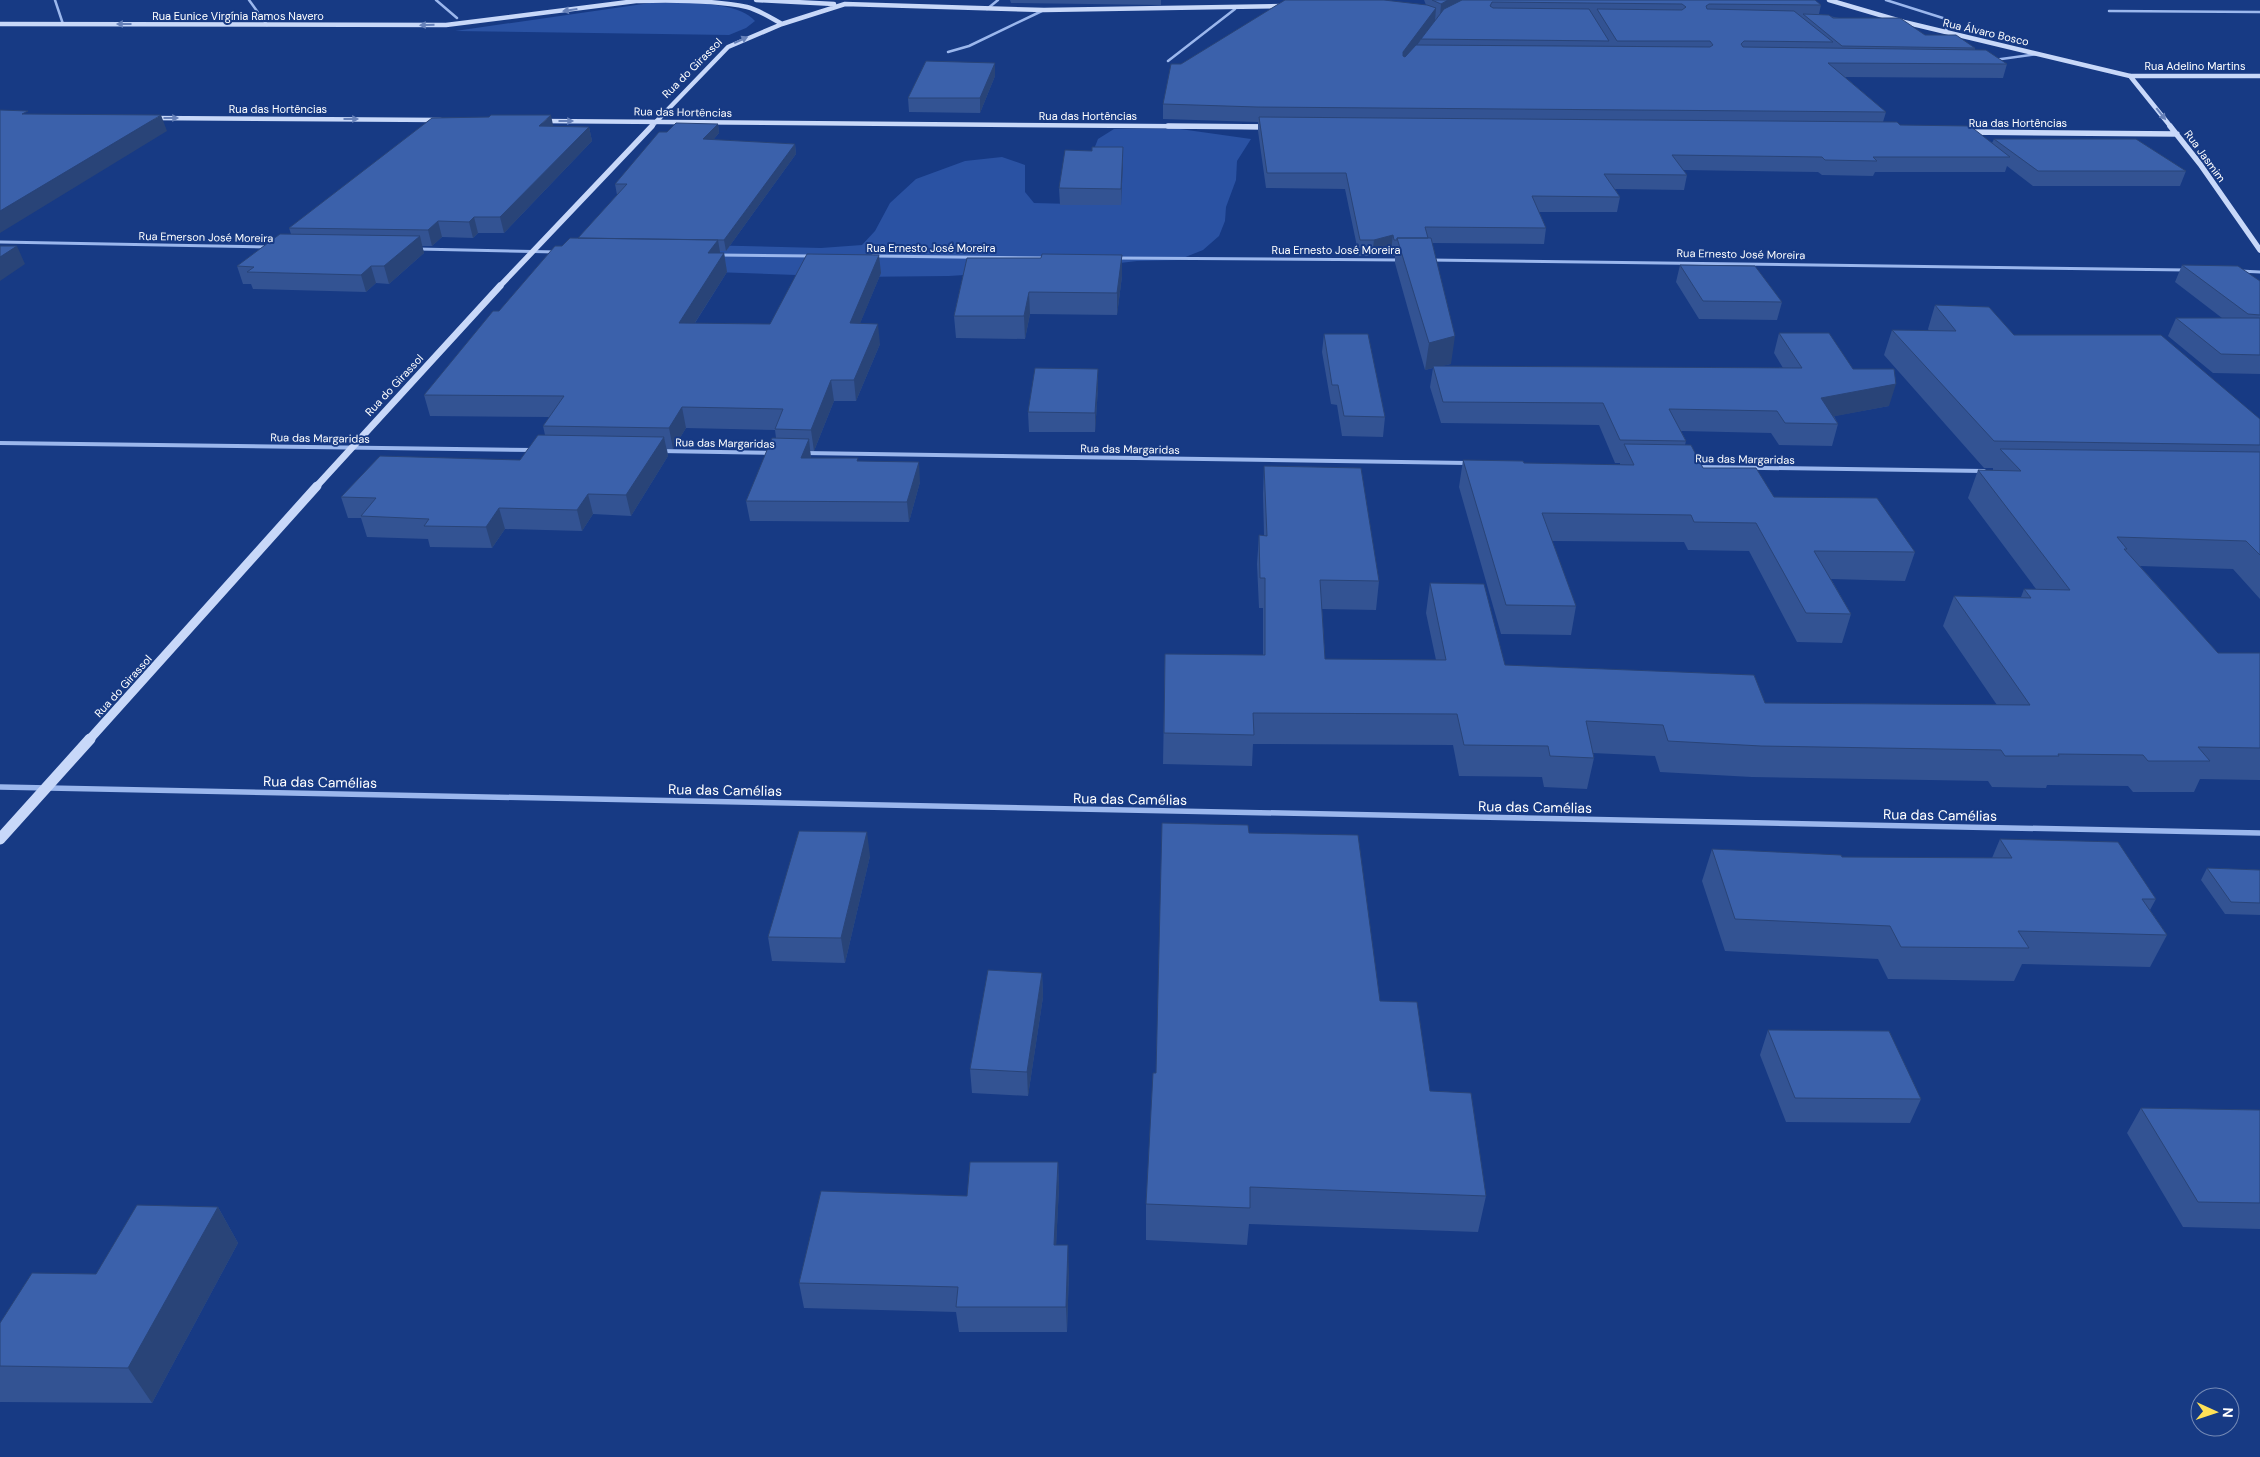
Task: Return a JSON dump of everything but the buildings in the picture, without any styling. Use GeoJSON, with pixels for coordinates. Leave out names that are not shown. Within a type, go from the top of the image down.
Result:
{"type":"FeatureCollection","features":[{"type":"Feature","properties":{"kind":"main road"},"geometry":{"type":"LineString","coordinates":[[635,1],[644,0]]}},
{"type":"Feature","properties":{"kind":"main road"},"geometry":{"type":"LineString","coordinates":[[756,0],[1044,10],[1236,9],[1295,6]]}},
{"type":"Feature","properties":{"kind":"main road"},"geometry":{"type":"LineString","coordinates":[[845,4],[865,0]]}},
{"type":"Feature","properties":{"kind":"main road","name":"Rua Álvaro Bosco"},"geometry":{"type":"LineString","coordinates":[[1818,0],[1837,3]]}},
{"type":"Feature","properties":{"kind":"main road","name":"Rua Álvaro Bosco"},"geometry":{"type":"LineString","coordinates":[[1829,0],[1945,32],[2130,76]]}},
{"type":"Feature","properties":{"kind":"main road","name":"Rua Eunice Virgínia Ramos Navero"},"geometry":{"type":"LineString","coordinates":[[0,24],[413,25],[476,22],[635,1]]}},
{"type":"Feature","properties":{"kind":"main road"},"geometry":{"type":"LineString","coordinates":[[635,1],[698,1],[735,4],[761,12],[782,24]]}},
{"type":"Feature","properties":{"kind":"main road"},"geometry":{"type":"LineString","coordinates":[[946,1],[987,9]]}},
{"type":"Feature","properties":{"kind":"main road","name":"Rua do Girassol"},"geometry":{"type":"LineString","coordinates":[[0,839],[351,448],[532,251],[722,51],[739,41],[782,24],[845,4]]}},
{"type":"Feature","properties":{"kind":"main road","name":"Rua Adelino Martins"},"geometry":{"type":"LineString","coordinates":[[2130,76],[2260,76]]}},
{"type":"Feature","properties":{"kind":"main road","name":"Rua Jasmim"},"geometry":{"type":"LineString","coordinates":[[2130,76],[2177,134],[2260,250]]}},
{"type":"Feature","properties":{"kind":"main road","name":"Rua das Hortências"},"geometry":{"type":"LineString","coordinates":[[148,118],[446,120]]}},
{"type":"Feature","properties":{"kind":"main road","name":"Rua das Hortências"},"geometry":{"type":"LineString","coordinates":[[536,121],[1283,128]]}},
{"type":"Feature","properties":{"kind":"main road","name":"Rua das Hortências"},"geometry":{"type":"LineString","coordinates":[[1956,132],[2177,134]]}},
{"type":"Feature","properties":{"kind":"street"},"geometry":{"type":"LineString","coordinates":[[55,0],[63,24]]}},
{"type":"Feature","properties":{"kind":"street"},"geometry":{"type":"LineString","coordinates":[[249,0],[267,25]]}},
{"type":"Feature","properties":{"kind":"street"},"geometry":{"type":"LineString","coordinates":[[436,0],[457,18]]}},
{"type":"Feature","properties":{"kind":"street"},"geometry":{"type":"LineString","coordinates":[[987,9],[998,0]]}},
{"type":"Feature","properties":{"kind":"street"},"geometry":{"type":"LineString","coordinates":[[1886,0],[1946,19],[1949,24],[1945,32]]}},
{"type":"Feature","properties":{"kind":"street"},"geometry":{"type":"LineString","coordinates":[[1168,61],[1236,9]]}},
{"type":"Feature","properties":{"kind":"street"},"geometry":{"type":"LineString","coordinates":[[948,52],[969,46],[1044,10]]}},
{"type":"Feature","properties":{"kind":"street"},"geometry":{"type":"LineString","coordinates":[[2109,11],[2260,12]]}},
{"type":"Feature","properties":{"kind":"street"},"geometry":{"type":"LineString","coordinates":[[1988,61],[2038,54]]}},
{"type":"Feature","properties":{"kind":"street","name":"Rua Emerson José Moreira"},"geometry":{"type":"LineString","coordinates":[[0,242],[276,247]]}},
{"type":"Feature","properties":{"kind":"street"},"geometry":{"type":"LineString","coordinates":[[414,249],[560,252]]}},
{"type":"Feature","properties":{"kind":"street"},"geometry":{"type":"LineString","coordinates":[[714,255],[814,256]]}},
{"type":"Feature","properties":{"kind":"street","name":"Rua Ernesto José Moreira"},"geometry":{"type":"LineString","coordinates":[[863,256],[1050,258]]}},
{"type":"Feature","properties":{"kind":"street","name":"Rua Ernesto José Moreira"},"geometry":{"type":"LineString","coordinates":[[1110,258],[1406,260]]}},
{"type":"Feature","properties":{"kind":"street","name":"Rua Ernesto José Moreira"},"geometry":{"type":"LineString","coordinates":[[1425,260],[2191,270]]}},
{"type":"Feature","properties":{"kind":"street"},"geometry":{"type":"LineString","coordinates":[[2230,271],[2260,272]]}},
{"type":"Feature","properties":{"kind":"street","name":"Rua das Margaridas"},"geometry":{"type":"LineString","coordinates":[[0,443],[536,450]]}},
{"type":"Feature","properties":{"kind":"street","name":"Rua das Margaridas"},"geometry":{"type":"LineString","coordinates":[[654,451],[773,453]]}},
{"type":"Feature","properties":{"kind":"street","name":"Rua das Margaridas"},"geometry":{"type":"LineString","coordinates":[[803,453],[1478,464]]}},
{"type":"Feature","properties":{"kind":"street","name":"Rua das Margaridas"},"geometry":{"type":"LineString","coordinates":[[1696,467],[1993,471]]}},
{"type":"Feature","properties":{"kind":"street","name":"Rua das Camélias"},"geometry":{"type":"LineString","coordinates":[[0,787],[2260,833]]}},
{"type":"Feature","properties":{"kind":"shaded area"},"geometry":{"type":"Polygon","coordinates":[[[675,2],[721,6],[747,14],[755,21],[746,28],[729,35],[455,31],[650,3],[675,2]]]}},
{"type":"Feature","properties":{"kind":"shaded area"},"geometry":{"type":"Polygon","coordinates":[[[1114,129],[1180,129],[1251,139],[1237,161],[1236,180],[1226,207],[1225,221],[1219,236],[1203,250],[1178,260],[1137,261],[1085,267],[949,276],[850,277],[714,272],[699,245],[821,248],[862,245],[875,231],[890,203],[916,179],[965,161],[1002,157],[1025,165],[1025,192],[1034,203],[1072,204],[1098,139],[1114,129]]]}}]}
